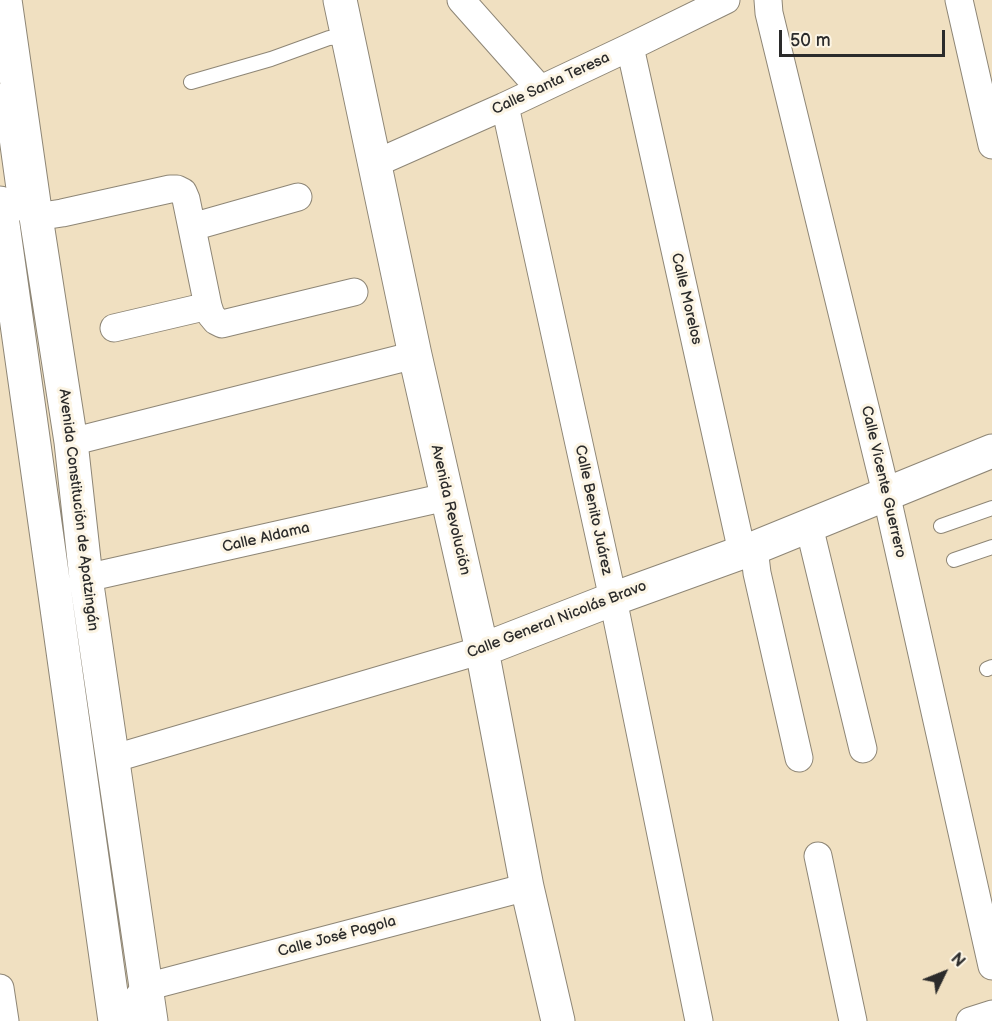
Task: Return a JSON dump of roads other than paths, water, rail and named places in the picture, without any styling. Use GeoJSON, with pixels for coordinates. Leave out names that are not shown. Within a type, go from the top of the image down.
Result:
{"type":"FeatureCollection","features":[{"type":"Feature","properties":{"kind":"street","name":"Avenida Constitución de Apatzingán"},"geometry":{"type":"LineString","coordinates":[[5,0],[28,224],[71,442],[86,579],[112,759],[131,1009]]}},
{"type":"Feature","properties":{"kind":"street","name":"Avenida Revolución"},"geometry":{"type":"LineString","coordinates":[[340,0],[446,497],[483,650],[527,887],[555,1020]]}},
{"type":"Feature","properties":{"kind":"street"},"geometry":{"type":"LineString","coordinates":[[461,0],[540,89]]}},
{"type":"Feature","properties":{"kind":"street","name":"Calle Santa Teresa"},"geometry":{"type":"LineString","coordinates":[[374,164],[505,106],[726,0]]}},
{"type":"Feature","properties":{"kind":"street","name":"Calle Vicente Guerrero"},"geometry":{"type":"LineString","coordinates":[[768,0],[769,13],[886,493],[992,966]]}},
{"type":"Feature","properties":{"kind":"street"},"geometry":{"type":"LineString","coordinates":[[959,0],[992,145]]}},
{"type":"Feature","properties":{"kind":"street","name":"Calle Morelos"},"geometry":{"type":"LineString","coordinates":[[630,47],[748,550],[757,573],[799,758]]}},
{"type":"Feature","properties":{"kind":"street","name":"Calle Benito Juárez"},"geometry":{"type":"LineString","coordinates":[[505,106],[613,599],[699,1021]]}},
{"type":"Feature","properties":{"kind":"street"},"geometry":{"type":"LineString","coordinates":[[28,224],[62,213],[177,189],[183,192],[186,199],[208,306],[216,321],[222,324],[354,292]]}},
{"type":"Feature","properties":{"kind":"street"},"geometry":{"type":"LineString","coordinates":[[192,227],[298,197]]}},
{"type":"Feature","properties":{"kind":"street"},"geometry":{"type":"LineString","coordinates":[[0,203],[6,299],[131,1009]]}},
{"type":"Feature","properties":{"kind":"street"},"geometry":{"type":"LineString","coordinates":[[114,328],[208,306]]}},
{"type":"Feature","properties":{"kind":"street"},"geometry":{"type":"LineString","coordinates":[[71,442],[415,355]]}},
{"type":"Feature","properties":{"kind":"street","name":"Calle General Nicolás Bravo"},"geometry":{"type":"LineString","coordinates":[[112,759],[483,650],[613,599],[748,550],[992,451]]}},
{"type":"Feature","properties":{"kind":"street","name":"Calle Aldama"},"geometry":{"type":"LineString","coordinates":[[86,579],[446,497]]}},
{"type":"Feature","properties":{"kind":"street"},"geometry":{"type":"LineString","coordinates":[[809,526],[863,749]]}},
{"type":"Feature","properties":{"kind":"street"},"geometry":{"type":"LineString","coordinates":[[818,856],[853,1021]]}},
{"type":"Feature","properties":{"kind":"street","name":"Calle José Pagola"},"geometry":{"type":"LineString","coordinates":[[131,1009],[527,887]]}},
{"type":"Feature","properties":{"kind":"street"},"geometry":{"type":"LineString","coordinates":[[0,988],[5,1021]]}},
{"type":"Feature","properties":{"kind":"street"},"geometry":{"type":"LineString","coordinates":[[970,1021],[992,1014]]}},
{"type":"Feature","properties":{"kind":"lane"},"geometry":{"type":"LineString","coordinates":[[191,82],[271,59],[329,38],[347,37]]}},
{"type":"Feature","properties":{"kind":"lane","name":"Avenida Constitución de Apatzingán"},"geometry":{"type":"LineString","coordinates":[[0,91],[28,224]]}},
{"type":"Feature","properties":{"kind":"lane"},"geometry":{"type":"LineString","coordinates":[[941,526],[992,507]]}},
{"type":"Feature","properties":{"kind":"lane"},"geometry":{"type":"LineString","coordinates":[[954,560],[992,547]]}}]}
